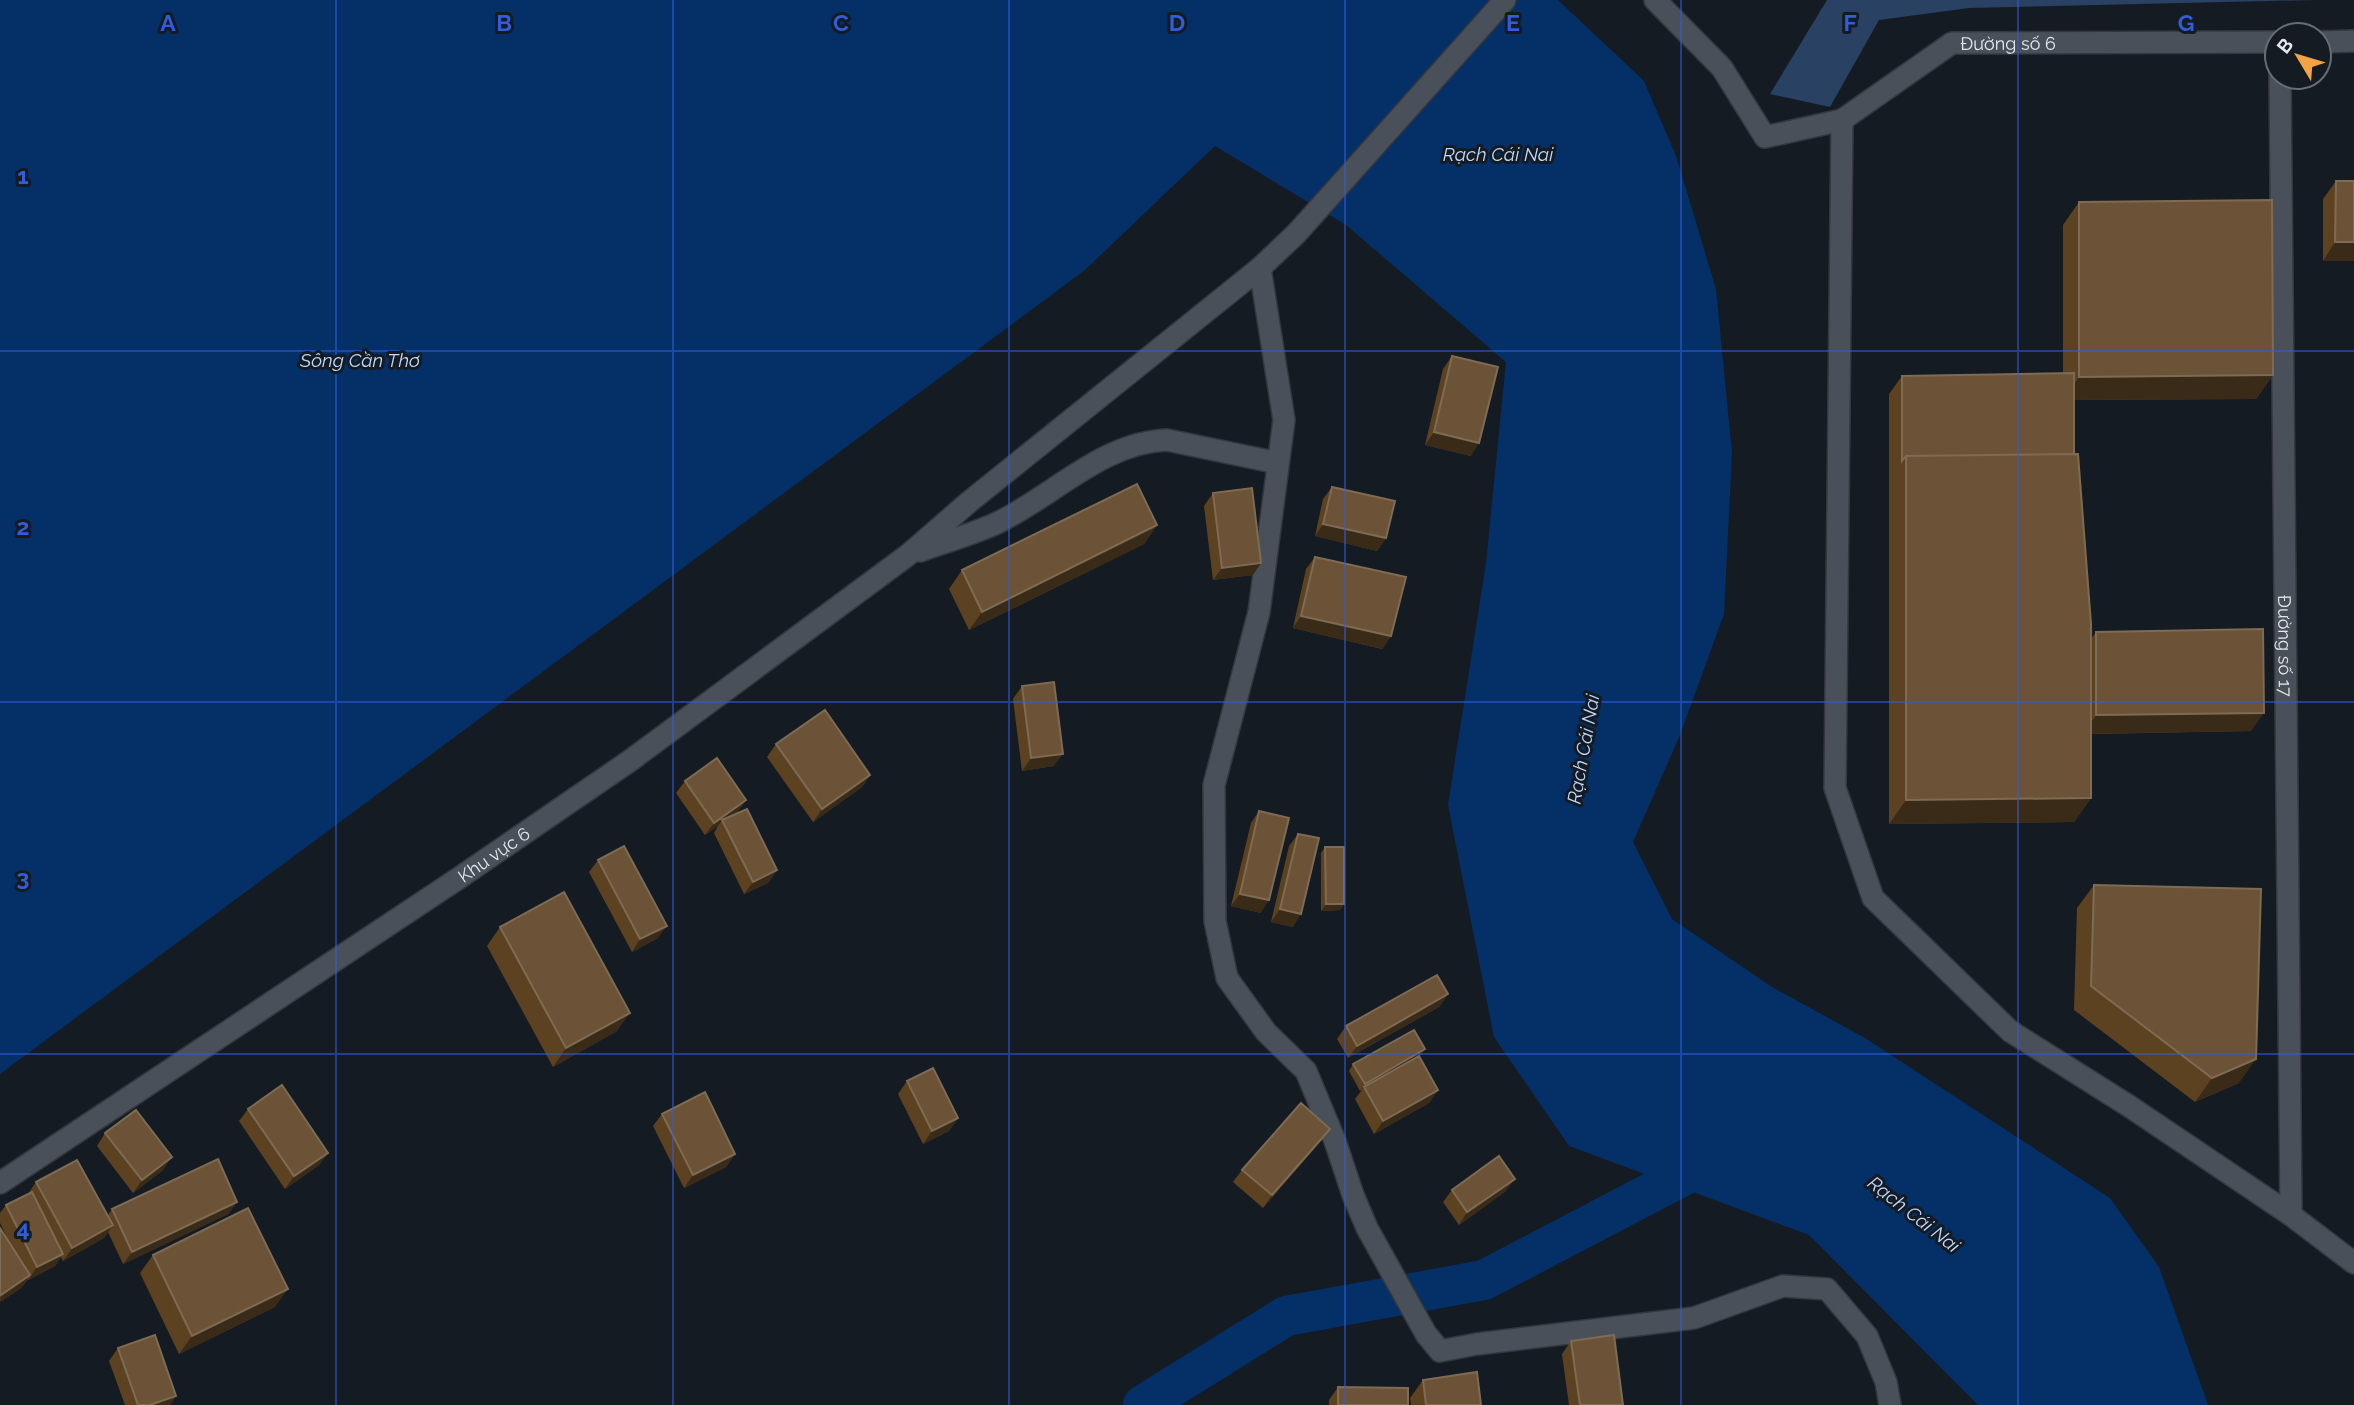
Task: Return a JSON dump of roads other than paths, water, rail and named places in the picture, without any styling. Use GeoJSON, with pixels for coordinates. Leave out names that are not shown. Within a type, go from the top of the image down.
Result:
{"type":"FeatureCollection","features":[{"type":"Feature","properties":{"kind":"street","name":"Khu vực 6"},"geometry":{"type":"LineString","coordinates":[[0,1183],[459,878],[631,760],[908,555],[969,502],[1260,268],[1296,233],[1505,0]]}},
{"type":"Feature","properties":{"kind":"street","name":"Đường số 6"},"geometry":{"type":"LineString","coordinates":[[1656,0],[1722,68],[1765,137],[1842,120],[1952,43],[2263,42]]}},
{"type":"Feature","properties":{"kind":"street"},"geometry":{"type":"LineString","coordinates":[[2333,42],[2354,41]]}},
{"type":"Feature","properties":{"kind":"street","name":"Đường số 17"},"geometry":{"type":"LineString","coordinates":[[2280,91],[2291,1215]]}},
{"type":"Feature","properties":{"kind":"street"},"geometry":{"type":"LineString","coordinates":[[1842,120],[1835,788],[1873,898],[2010,1031],[2129,1106],[2291,1215],[2354,1263]]}},
{"type":"Feature","properties":{"kind":"street"},"geometry":{"type":"LineString","coordinates":[[1260,268],[1284,420],[1259,612],[1214,785],[1215,921],[1227,978],[1266,1032],[1306,1072],[1367,1228],[1426,1334],[1440,1351],[1477,1344],[1694,1318],[1783,1286],[1827,1289],[1867,1336],[1886,1382],[1890,1405]]}},
{"type":"Feature","properties":{"kind":"street"},"geometry":{"type":"LineString","coordinates":[[908,555],[997,523],[1100,461],[1122,450],[1157,440],[1278,463]]}},
{"type":"Feature","properties":{"kind":"water","name":"Sông Cần Thơ"},"geometry":{"type":"Polygon","coordinates":[[[0,0],[1558,0],[1644,81],[1676,156],[1716,289],[1732,453],[1724,614],[1680,735],[1633,842],[1672,919],[1772,987],[1865,1038],[2110,1198],[2159,1267],[2208,1405],[1978,1405],[1809,1235],[1569,1146],[1494,1037],[1448,805],[1486,563],[1506,362],[1346,225],[1215,146],[1085,270],[0,1074],[0,0]]]}},
{"type":"Feature","properties":{"kind":"waterway"},"geometry":{"type":"LineString","coordinates":[[1143,1405],[1286,1316],[1484,1280],[1719,1157]]}},
{"type":"Feature","properties":{"kind":"water label","name":"Rạch Cái Nai"},"geometry":{"type":"Point","coordinates":[1498,154]}},
{"type":"Feature","properties":{"kind":"water label","name":"Rạch Cái Nai"},"geometry":{"type":"Point","coordinates":[1583,749]}},
{"type":"Feature","properties":{"kind":"water label","name":"Rạch Cái Nai"},"geometry":{"type":"Point","coordinates":[1914,1214]}}]}
